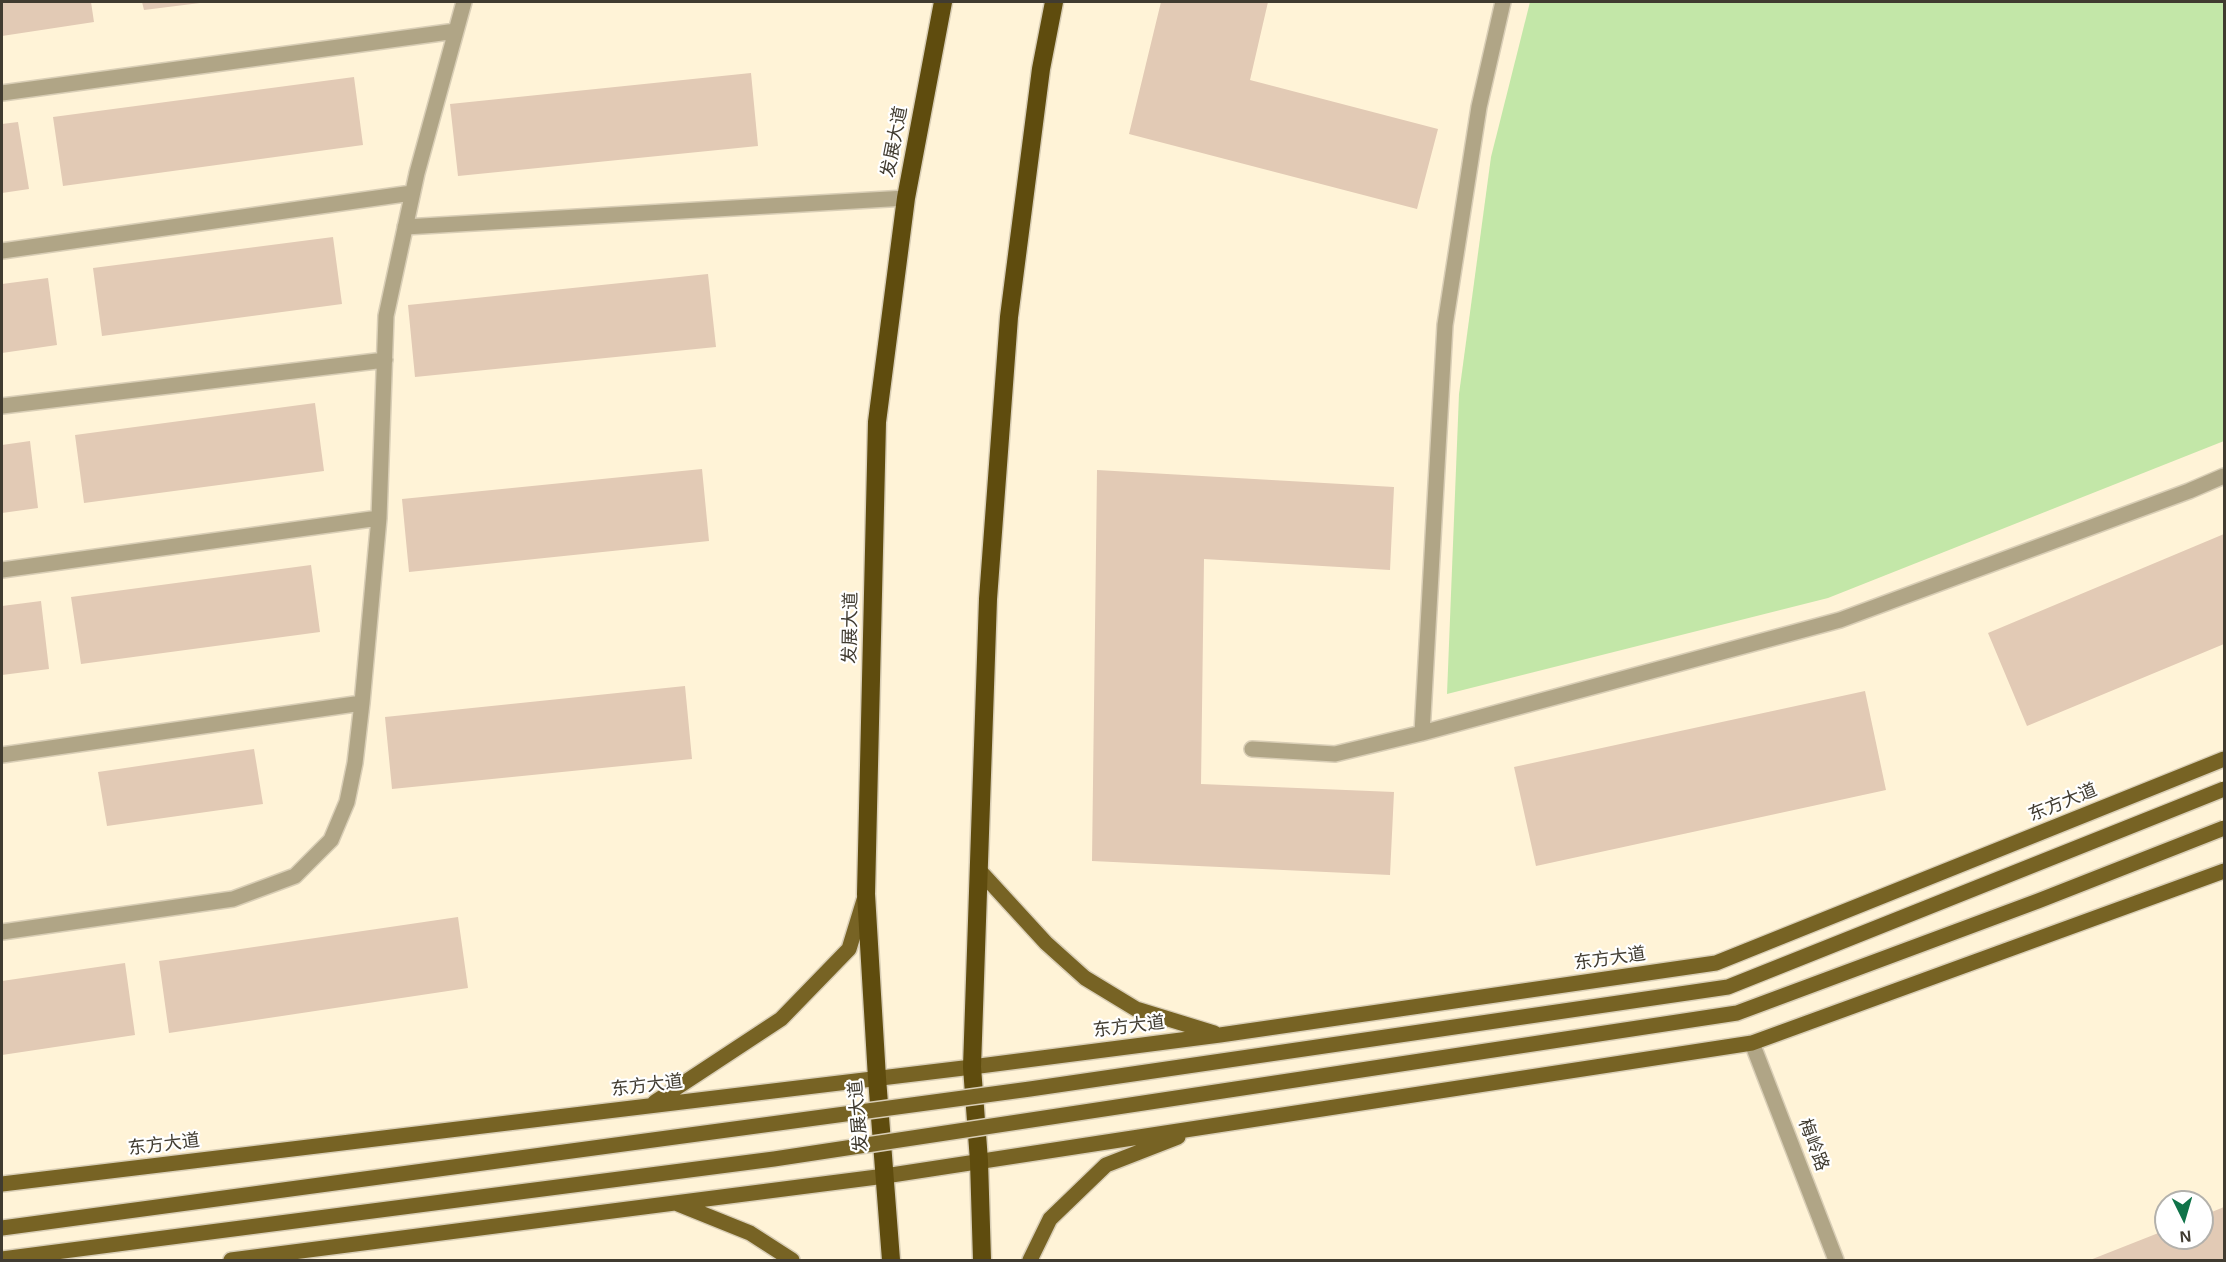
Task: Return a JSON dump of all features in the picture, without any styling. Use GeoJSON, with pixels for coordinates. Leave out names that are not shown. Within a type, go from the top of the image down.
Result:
{"type":"FeatureCollection","features":[{"type":"Feature","properties":{"kind":"highway","name":"发展大道"},"geometry":{"type":"LineString","coordinates":[[891,1260],[866,894],[877,422],[906,198],[943,2]]}},
{"type":"Feature","properties":{"kind":"highway"},"geometry":{"type":"LineString","coordinates":[[982,1260],[979,1161],[972,1067],[988,599],[1009,317],[1041,69],[1054,2]]}},
{"type":"Feature","properties":{"kind":"main road","name":"东方大道"},"geometry":{"type":"LineString","coordinates":[[2,1184],[972,1067],[1220,1035],[1716,963],[2224,759]]}},
{"type":"Feature","properties":{"kind":"main road"},"geometry":{"type":"LineString","coordinates":[[2,1228],[1030,1089],[1728,987],[2224,789]]}},
{"type":"Feature","properties":{"kind":"main road"},"geometry":{"type":"LineString","coordinates":[[2,1259],[774,1159],[1737,1013],[2038,901],[2224,828]]}},
{"type":"Feature","properties":{"kind":"main road"},"geometry":{"type":"LineString","coordinates":[[980,870],[1046,943],[1085,978],[1136,1009],[1220,1035]]}},
{"type":"Feature","properties":{"kind":"main road"},"geometry":{"type":"LineString","coordinates":[[231,1260],[885,1176],[1752,1043],[2224,871]]}},
{"type":"Feature","properties":{"kind":"main road"},"geometry":{"type":"LineString","coordinates":[[651,1105],[782,1019],[849,949],[866,894]]}},
{"type":"Feature","properties":{"kind":"main road"},"geometry":{"type":"LineString","coordinates":[[1030,1260],[1050,1219],[1106,1165],[1204,1128]]}},
{"type":"Feature","properties":{"kind":"main road"},"geometry":{"type":"LineString","coordinates":[[676,1203],[750,1233],[792,1260]]}},
{"type":"Feature","properties":{"kind":"street"},"geometry":{"type":"LineString","coordinates":[[2,932],[233,899],[295,876],[331,840],[347,802],[356,763],[379,518],[386,316],[412,193],[464,2]]}},
{"type":"Feature","properties":{"kind":"street"},"geometry":{"type":"LineString","coordinates":[[1422,733],[1445,325],[1479,107],[1503,2]]}},
{"type":"Feature","properties":{"kind":"street"},"geometry":{"type":"LineString","coordinates":[[2,93],[456,31]]}},
{"type":"Feature","properties":{"kind":"street"},"geometry":{"type":"LineString","coordinates":[[2,251],[412,193]]}},
{"type":"Feature","properties":{"kind":"street"},"geometry":{"type":"LineString","coordinates":[[405,227],[906,198]]}},
{"type":"Feature","properties":{"kind":"street"},"geometry":{"type":"LineString","coordinates":[[2,406],[385,360]]}},
{"type":"Feature","properties":{"kind":"street"},"geometry":{"type":"LineString","coordinates":[[1252,749],[1335,754],[1422,733],[1840,620],[2224,476]]}},
{"type":"Feature","properties":{"kind":"street"},"geometry":{"type":"LineString","coordinates":[[2,570],[379,518]]}},
{"type":"Feature","properties":{"kind":"street"},"geometry":{"type":"LineString","coordinates":[[2,755],[362,703]]}},
{"type":"Feature","properties":{"kind":"street","name":"梅岭路"},"geometry":{"type":"LineString","coordinates":[[1752,1043],[1836,1260]]}},
{"type":"Feature","properties":{"kind":"green space"},"geometry":{"type":"Polygon","coordinates":[[[1530,2],[2224,2],[2224,441],[1828,598],[1447,694],[1459,394],[1491,157],[1530,2]]]}},
{"type":"Feature","properties":{"kind":"building"},"geometry":{"type":"Polygon","coordinates":[[[2,2],[91,2],[94,22],[2,36],[2,2]]]}},
{"type":"Feature","properties":{"kind":"building"},"geometry":{"type":"Polygon","coordinates":[[[142,2],[200,2],[200,3],[144,10],[142,2]]]}},
{"type":"Feature","properties":{"kind":"building"},"geometry":{"type":"Polygon","coordinates":[[[1161,2],[1268,2],[1250,80],[1438,129],[1417,209],[1129,134],[1161,2]]]}},
{"type":"Feature","properties":{"kind":"building"},"geometry":{"type":"Polygon","coordinates":[[[751,73],[758,146],[458,176],[450,104],[751,73]]]}},
{"type":"Feature","properties":{"kind":"building"},"geometry":{"type":"Polygon","coordinates":[[[354,77],[363,145],[63,186],[53,117],[354,77]]]}},
{"type":"Feature","properties":{"kind":"building"},"geometry":{"type":"Polygon","coordinates":[[[18,122],[29,189],[2,193],[2,124],[18,122]]]}},
{"type":"Feature","properties":{"kind":"building"},"geometry":{"type":"Polygon","coordinates":[[[333,237],[342,304],[102,336],[93,268],[333,237]]]}},
{"type":"Feature","properties":{"kind":"building"},"geometry":{"type":"Polygon","coordinates":[[[708,274],[716,347],[415,377],[408,305],[708,274]]]}},
{"type":"Feature","properties":{"kind":"building"},"geometry":{"type":"Polygon","coordinates":[[[48,278],[57,345],[2,353],[2,284],[48,278]]]}},
{"type":"Feature","properties":{"kind":"building"},"geometry":{"type":"Polygon","coordinates":[[[315,403],[324,471],[84,503],[75,435],[315,403]]]}},
{"type":"Feature","properties":{"kind":"building"},"geometry":{"type":"Polygon","coordinates":[[[30,441],[38,508],[2,513],[2,445],[30,441]]]}},
{"type":"Feature","properties":{"kind":"building"},"geometry":{"type":"Polygon","coordinates":[[[702,469],[709,541],[409,572],[402,499],[702,469]]]}},
{"type":"Feature","properties":{"kind":"building"},"geometry":{"type":"Polygon","coordinates":[[[1097,470],[1394,487],[1390,570],[1204,559],[1201,784],[1394,792],[1390,875],[1092,861],[1097,470]]]}},
{"type":"Feature","properties":{"kind":"building"},"geometry":{"type":"Polygon","coordinates":[[[2224,534],[2224,644],[2027,726],[1988,633],[2224,534]]]}},
{"type":"Feature","properties":{"kind":"building"},"geometry":{"type":"Polygon","coordinates":[[[311,565],[320,632],[81,664],[71,597],[311,565]]]}},
{"type":"Feature","properties":{"kind":"building"},"geometry":{"type":"Polygon","coordinates":[[[41,601],[49,669],[2,675],[2,606],[41,601]]]}},
{"type":"Feature","properties":{"kind":"building"},"geometry":{"type":"Polygon","coordinates":[[[685,686],[692,759],[392,789],[385,717],[685,686]]]}},
{"type":"Feature","properties":{"kind":"building"},"geometry":{"type":"Polygon","coordinates":[[[1865,691],[1886,790],[1536,866],[1514,767],[1865,691]]]}},
{"type":"Feature","properties":{"kind":"building"},"geometry":{"type":"Polygon","coordinates":[[[254,749],[263,804],[107,826],[98,772],[254,749]]]}},
{"type":"Feature","properties":{"kind":"building"},"geometry":{"type":"Polygon","coordinates":[[[458,917],[468,988],[169,1033],[159,961],[458,917]]]}},
{"type":"Feature","properties":{"kind":"building"},"geometry":{"type":"Polygon","coordinates":[[[125,963],[135,1035],[2,1055],[2,981],[125,963]]]}},
{"type":"Feature","properties":{"kind":"building"},"geometry":{"type":"Polygon","coordinates":[[[2224,1207],[2224,1260],[2090,1260],[2154,1235],[2154,1250],[2214,1250],[2214,1211],[2224,1207]]]}}]}
